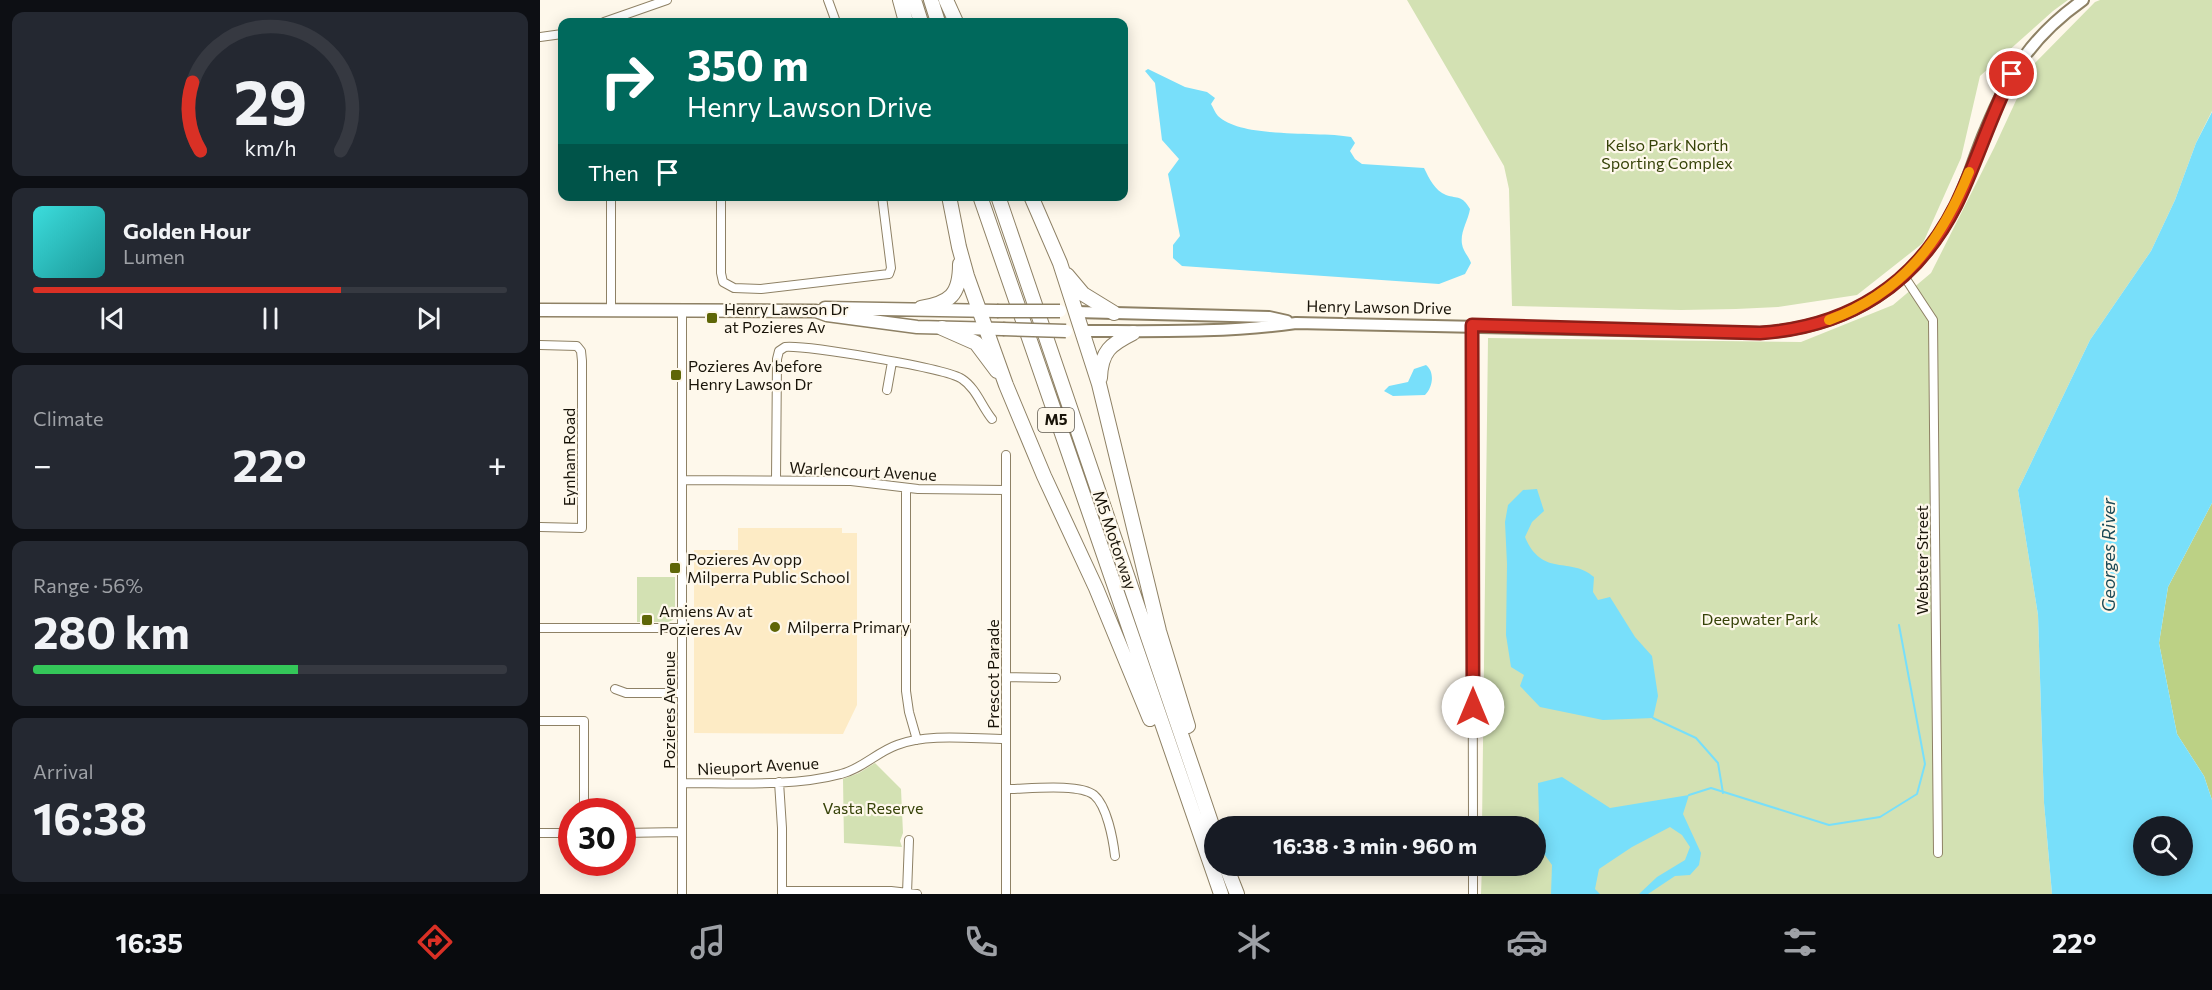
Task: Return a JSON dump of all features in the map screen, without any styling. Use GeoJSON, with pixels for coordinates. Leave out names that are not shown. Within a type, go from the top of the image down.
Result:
{"type":"FeatureCollection","features":[{"type":"Feature","properties":{"kind":"highway"},"geometry":{"type":"LineString","coordinates":[[900,0],[905,18]]}},
{"type":"Feature","properties":{"kind":"highway"},"geometry":{"type":"LineString","coordinates":[[914,0],[920,18]]}},
{"type":"Feature","properties":{"kind":"highway"},"geometry":{"type":"LineString","coordinates":[[931,0],[937,18]]}},
{"type":"Feature","properties":{"kind":"highway"},"geometry":{"type":"LineString","coordinates":[[946,0],[954,18]]}},
{"type":"Feature","properties":{"kind":"highway"},"geometry":{"type":"LineString","coordinates":[[921,308],[937,305],[954,294],[959,283],[958,247],[950,201]]}},
{"type":"Feature","properties":{"kind":"highway","name":"M5 Motorway"},"geometry":{"type":"LineString","coordinates":[[982,201],[1221,894]]}},
{"type":"Feature","properties":{"kind":"highway","name":"M5 Motorway"},"geometry":{"type":"LineString","coordinates":[[1000,201],[1209,816]]}},
{"type":"Feature","properties":{"kind":"highway"},"geometry":{"type":"LineString","coordinates":[[1033,201],[1060,263],[1084,332],[1099,384],[1159,631],[1213,816]]}},
{"type":"Feature","properties":{"kind":"highway"},"geometry":{"type":"LineString","coordinates":[[958,247],[1006,385],[1044,476],[1096,588],[1203,846]]}},
{"type":"Feature","properties":{"kind":"highway"},"geometry":{"type":"LineString","coordinates":[[1060,263],[1083,294],[1114,313]]}},
{"type":"Feature","properties":{"kind":"highway"},"geometry":{"type":"LineString","coordinates":[[942,328],[976,343],[1006,385]]}},
{"type":"Feature","properties":{"kind":"highway"},"geometry":{"type":"LineString","coordinates":[[1099,384],[1100,365],[1106,351],[1118,340],[1133,333]]}},
{"type":"Feature","properties":{"kind":"highway"},"geometry":{"type":"LineString","coordinates":[[1230,876],[1237,894]]}},
{"type":"Feature","properties":{"kind":"main road","name":"Henry Lawson Drive"},"geometry":{"type":"LineString","coordinates":[[816,311],[827,315],[883,323],[942,328],[1133,333],[1255,328],[1296,323],[1728,332],[1786,331],[1824,322],[1863,306],[1904,276],[1933,242],[1952,213],[1986,129],[2012,74],[2026,51],[2066,12],[2083,0]]}},
{"type":"Feature","properties":{"kind":"main road","name":"Henry Lawson Drive"},"geometry":{"type":"LineString","coordinates":[[540,310],[816,311],[827,308],[921,308],[1269,317],[1296,323]]}},
{"type":"Feature","properties":{"kind":"street"},"geometry":{"type":"LineString","coordinates":[[615,18],[667,0]]}},
{"type":"Feature","properties":{"kind":"street"},"geometry":{"type":"LineString","coordinates":[[828,0],[835,18]]}},
{"type":"Feature","properties":{"kind":"street"},"geometry":{"type":"LineString","coordinates":[[540,37],[558,35]]}},
{"type":"Feature","properties":{"kind":"street"},"geometry":{"type":"LineString","coordinates":[[611,201],[611,310]]}},
{"type":"Feature","properties":{"kind":"street"},"geometry":{"type":"LineString","coordinates":[[721,201],[723,282],[730,287],[761,289],[889,274],[891,268],[883,201]]}},
{"type":"Feature","properties":{"kind":"street","name":"Webster Street"},"geometry":{"type":"LineString","coordinates":[[1904,276],[1934,320],[1938,853]]}},
{"type":"Feature","properties":{"kind":"street","name":"Pozieres Avenue"},"geometry":{"type":"LineString","coordinates":[[682,309],[682,894]]}},
{"type":"Feature","properties":{"kind":"street"},"geometry":{"type":"LineString","coordinates":[[1472,325],[1473,816]]}},
{"type":"Feature","properties":{"kind":"street","name":"Eynham Road"},"geometry":{"type":"LineString","coordinates":[[540,345],[577,346],[581,351],[582,528],[540,527]]}},
{"type":"Feature","properties":{"kind":"street"},"geometry":{"type":"LineString","coordinates":[[776,480],[777,363],[779,351],[785,347],[944,371],[956,376],[972,388],[992,419]]}},
{"type":"Feature","properties":{"kind":"street"},"geometry":{"type":"LineString","coordinates":[[887,390],[892,362]]}},
{"type":"Feature","properties":{"kind":"street","name":"Prescot Parade"},"geometry":{"type":"LineString","coordinates":[[1006,455],[1006,894]]}},
{"type":"Feature","properties":{"kind":"street","name":"Warlencourt Avenue"},"geometry":{"type":"LineString","coordinates":[[683,480],[859,482],[906,488],[1006,490]]}},
{"type":"Feature","properties":{"kind":"street"},"geometry":{"type":"LineString","coordinates":[[906,488],[906,691],[917,740]]}},
{"type":"Feature","properties":{"kind":"street"},"geometry":{"type":"LineString","coordinates":[[540,628],[682,628]]}},
{"type":"Feature","properties":{"kind":"street"},"geometry":{"type":"LineString","coordinates":[[1006,677],[1056,678]]}},
{"type":"Feature","properties":{"kind":"street"},"geometry":{"type":"LineString","coordinates":[[615,689],[626,693],[682,693]]}},
{"type":"Feature","properties":{"kind":"street"},"geometry":{"type":"LineString","coordinates":[[540,721],[584,721],[584,798]]}},
{"type":"Feature","properties":{"kind":"street","name":"Nieuport Avenue"},"geometry":{"type":"LineString","coordinates":[[682,783],[779,782],[840,774],[857,768],[896,745],[917,740],[1006,739]]}},
{"type":"Feature","properties":{"kind":"street"},"geometry":{"type":"LineString","coordinates":[[779,782],[782,893],[907,892],[917,894]]}},
{"type":"Feature","properties":{"kind":"street"},"geometry":{"type":"LineString","coordinates":[[1006,789],[1078,789],[1091,793],[1103,810],[1113,836],[1116,856]]}},
{"type":"Feature","properties":{"kind":"street"},"geometry":{"type":"LineString","coordinates":[[636,833],[682,832]]}},
{"type":"Feature","properties":{"kind":"street"},"geometry":{"type":"LineString","coordinates":[[540,833],[558,833]]}},
{"type":"Feature","properties":{"kind":"street"},"geometry":{"type":"LineString","coordinates":[[907,892],[909,840]]}},
{"type":"Feature","properties":{"kind":"street"},"geometry":{"type":"LineString","coordinates":[[1473,876],[1473,894]]}},
{"type":"Feature","properties":{"kind":"shaded area","name":"Milperra Primary"},"geometry":{"type":"Polygon","coordinates":[[[738,528],[842,528],[842,533],[857,533],[857,705],[843,734],[694,733],[694,550],[738,550],[738,528]]]}},
{"type":"Feature","properties":{"kind":"green space","name":"Kelso Park North Sporting Complex"},"geometry":{"type":"Polygon","coordinates":[[[1407,0],[2068,0],[1980,76],[1961,158],[1923,243],[1857,295],[1778,307],[1681,310],[1512,306],[1509,189],[1504,166],[1407,0]]]}},
{"type":"Feature","properties":{"kind":"green space","name":"Deepwater Park"},"geometry":{"type":"Polygon","coordinates":[[[2100,0],[2212,0],[2212,111],[2196,143],[2175,200],[2151,251],[2090,340],[2018,490],[2038,615],[2044,803],[2052,894],[1481,894],[1482,876],[1546,876],[1546,816],[1482,816],[1488,338],[1801,342],[1893,305],[1931,273],[1994,148],[2032,66],[2095,2],[2100,0]]]}},
{"type":"Feature","properties":{"kind":"green space"},"geometry":{"type":"Polygon","coordinates":[[[2212,503],[2212,800],[2204,776],[2177,734],[2159,643],[2168,587],[2212,503]]]}},
{"type":"Feature","properties":{"kind":"green space"},"geometry":{"type":"Polygon","coordinates":[[[637,577],[675,577],[673,620],[637,622],[637,577]]]}},
{"type":"Feature","properties":{"kind":"green space","name":"Vasta Reserve"},"geometry":{"type":"Polygon","coordinates":[[[875,763],[901,789],[903,833],[900,841],[902,847],[844,843],[843,779],[875,763]]]}},
{"type":"Feature","properties":{"kind":"water"},"geometry":{"type":"Polygon","coordinates":[[[1148,69],[1185,87],[1207,92],[1215,98],[1211,104],[1217,115],[1229,123],[1262,131],[1351,137],[1355,143],[1350,151],[1362,164],[1424,168],[1439,190],[1446,195],[1462,199],[1470,209],[1462,240],[1471,263],[1465,274],[1439,284],[1182,266],[1173,258],[1173,245],[1180,236],[1168,174],[1179,159],[1162,140],[1155,83],[1145,71],[1148,69]]]}},
{"type":"Feature","properties":{"kind":"water","name":"Georges River"},"geometry":{"type":"Polygon","coordinates":[[[2212,112],[2212,503],[2168,587],[2159,643],[2177,734],[2204,776],[2212,800],[2212,894],[2052,894],[2044,803],[2038,615],[2018,490],[2090,340],[2151,251],[2175,200],[2196,143],[2212,112]]]}},
{"type":"Feature","properties":{"kind":"water"},"geometry":{"type":"Polygon","coordinates":[[[1426,365],[1431,372],[1432,380],[1425,395],[1393,396],[1384,391],[1389,386],[1408,382],[1414,369],[1426,365]]]}},
{"type":"Feature","properties":{"kind":"water"},"geometry":{"type":"Polygon","coordinates":[[[1537,489],[1544,511],[1532,522],[1525,537],[1532,550],[1540,558],[1585,571],[1594,577],[1593,592],[1598,600],[1610,597],[1635,637],[1652,656],[1658,696],[1653,718],[1603,720],[1540,707],[1520,686],[1524,675],[1511,667],[1506,635],[1505,522],[1508,505],[1523,490],[1537,489]]]}},
{"type":"Feature","properties":{"kind":"water"},"geometry":{"type":"Polygon","coordinates":[[[1562,777],[1610,808],[1689,795],[1683,814],[1701,853],[1699,865],[1690,875],[1675,876],[1648,894],[1639,894],[1657,877],[1685,860],[1690,847],[1682,835],[1670,827],[1632,847],[1599,869],[1595,889],[1600,894],[1551,894],[1552,865],[1546,857],[1546,816],[1539,816],[1538,783],[1562,777]]]}},
{"type":"Feature","properties":{"kind":"waterway"},"geometry":{"type":"LineString","coordinates":[[1689,795],[1711,788],[1829,825],[1880,817],[1917,794],[1925,764],[1899,625]]}},
{"type":"Feature","properties":{"kind":"waterway"},"geometry":{"type":"LineString","coordinates":[[1653,718],[1696,738],[1718,763],[1723,793]]}},
{"type":"Feature","properties":{"kind":"slow traffic"},"geometry":{"type":"LineString","coordinates":[[1829,320],[1863,306],[1913,267],[1946,223],[1957,203],[1969,172]]}},
{"type":"Feature","properties":{"kind":"place","name":"Henry Lawson Dr at Pozieres Av"},"geometry":{"type":"Point","coordinates":[712,318]}},
{"type":"Feature","properties":{"kind":"place","name":"Pozieres Av before Henry Lawson Dr"},"geometry":{"type":"Point","coordinates":[676,375]}},
{"type":"Feature","properties":{"kind":"place","name":"Pozieres Av opp Milperra Public School"},"geometry":{"type":"Point","coordinates":[675,568]}},
{"type":"Feature","properties":{"kind":"place","name":"Amiens Av at Pozieres Av"},"geometry":{"type":"Point","coordinates":[647,620]}},
{"type":"Feature","properties":{"kind":"place","name":"Milperra Primary"},"geometry":{"type":"Point","coordinates":[775,627]}},
{"type":"Feature","properties":{"kind":"route"},"geometry":{"type":"LineString","coordinates":[[1473,707],[1472,325],[1760,333],[1810,326],[1863,306],[1904,276],[1946,223],[1957,203],[1986,129],[2012,74]]}}]}
